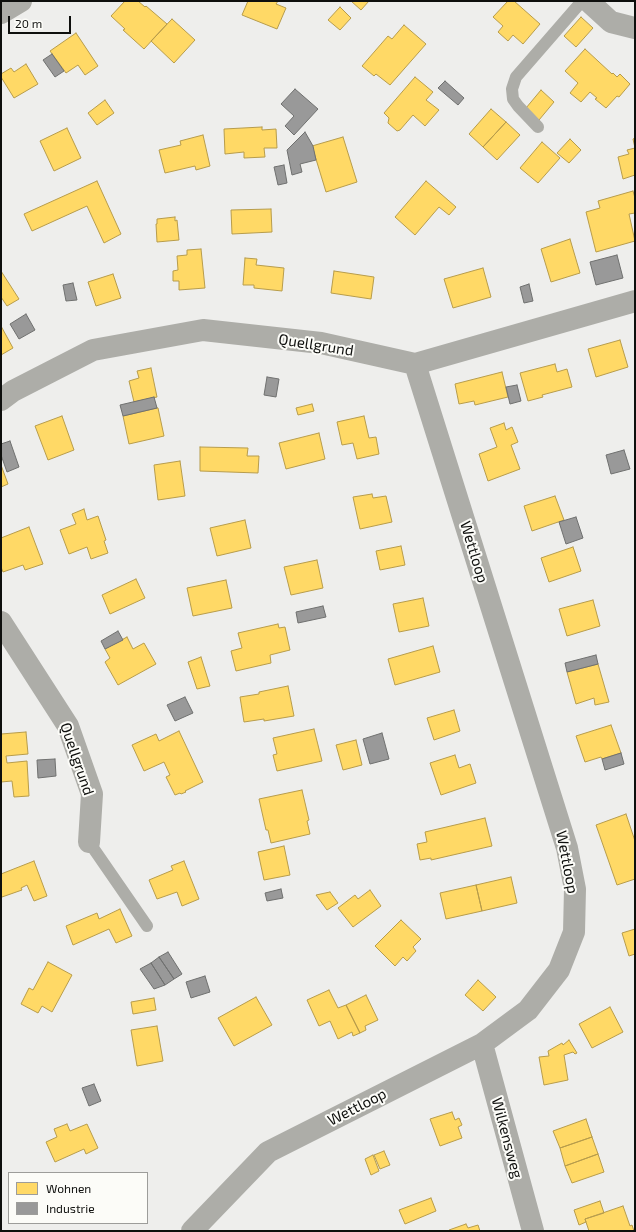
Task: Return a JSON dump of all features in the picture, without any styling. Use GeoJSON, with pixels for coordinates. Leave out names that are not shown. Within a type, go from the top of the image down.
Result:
{"type":"FeatureCollection","features":[{"type":"Feature","properties":{"kind":"street"},"geometry":{"type":"LineString","coordinates":[[1,13],[21,1]]}},
{"type":"Feature","properties":{"kind":"street"},"geometry":{"type":"LineString","coordinates":[[588,1],[611,22],[635,28]]}},
{"type":"Feature","properties":{"kind":"street","name":"Quellgrund"},"geometry":{"type":"LineString","coordinates":[[1,400],[13,391],[93,350],[203,330],[321,343],[415,364],[635,301]]}},
{"type":"Feature","properties":{"kind":"street","name":"Wettloop"},"geometry":{"type":"LineString","coordinates":[[192,1231],[268,1152],[482,1044],[528,1010],[559,970],[574,932],[575,889],[567,848],[415,364]]}},
{"type":"Feature","properties":{"kind":"street","name":"Quellgrund"},"geometry":{"type":"LineString","coordinates":[[1,622],[68,726],[92,794],[89,842]]}},
{"type":"Feature","properties":{"kind":"street","name":"Wilkensweg"},"geometry":{"type":"LineString","coordinates":[[482,1044],[533,1231]]}},
{"type":"Feature","properties":{"kind":"lane"},"geometry":{"type":"LineString","coordinates":[[538,127],[513,99],[512,89],[516,78],[582,1]]}},
{"type":"Feature","properties":{"kind":"lane"},"geometry":{"type":"LineString","coordinates":[[89,842],[147,926]]}},
{"type":"Feature","properties":{"kind":"building: Wohnen"},"geometry":{"type":"Polygon","coordinates":[[[125,1],[138,1],[167,24],[144,49],[123,30],[125,29],[111,16],[125,1]]]}},
{"type":"Feature","properties":{"kind":"building: Wohnen"},"geometry":{"type":"Polygon","coordinates":[[[248,1],[278,1],[276,4],[286,8],[277,29],[242,15],[248,1]]]}},
{"type":"Feature","properties":{"kind":"building: Wohnen"},"geometry":{"type":"Polygon","coordinates":[[[351,1],[369,1],[361,10],[351,1]]]}},
{"type":"Feature","properties":{"kind":"building: Wohnen"},"geometry":{"type":"Polygon","coordinates":[[[508,1],[514,1],[540,24],[523,44],[513,35],[508,41],[498,32],[503,26],[493,17],[508,1]]]}},
{"type":"Feature","properties":{"kind":"building: Wohnen"},"geometry":{"type":"Polygon","coordinates":[[[340,7],[351,18],[340,30],[328,20],[340,7]]]}},
{"type":"Feature","properties":{"kind":"building: Wohnen"},"geometry":{"type":"Polygon","coordinates":[[[581,17],[593,28],[576,47],[564,36],[581,17]]]}},
{"type":"Feature","properties":{"kind":"building: Wohnen"},"geometry":{"type":"Polygon","coordinates":[[[172,19],[195,40],[174,63],[151,41],[172,19]]]}},
{"type":"Feature","properties":{"kind":"building: Wohnen"},"geometry":{"type":"Polygon","coordinates":[[[404,25],[426,44],[390,85],[376,74],[374,76],[362,66],[388,36],[392,39],[404,25]]]}},
{"type":"Feature","properties":{"kind":"building: Wohnen"},"geometry":{"type":"Polygon","coordinates":[[[76,33],[98,66],[85,75],[78,65],[66,73],[50,51],[76,33]]]}},
{"type":"Feature","properties":{"kind":"building: Wohnen"},"geometry":{"type":"Polygon","coordinates":[[[585,49],[612,74],[613,73],[617,77],[620,74],[630,84],[619,97],[617,96],[606,108],[595,99],[597,98],[590,92],[581,102],[570,93],[578,83],[565,71],[585,49]]]}},
{"type":"Feature","properties":{"kind":"building: Wohnen"},"geometry":{"type":"Polygon","coordinates":[[[26,64],[38,84],[14,98],[1,77],[1,74],[11,68],[14,72],[26,64]]]}},
{"type":"Feature","properties":{"kind":"building: Wohnen"},"geometry":{"type":"Polygon","coordinates":[[[415,77],[433,92],[426,100],[439,110],[425,126],[413,115],[400,130],[397,131],[388,123],[389,118],[384,113],[415,77]]]}},
{"type":"Feature","properties":{"kind":"building: Wohnen"},"geometry":{"type":"Polygon","coordinates":[[[541,90],[554,102],[539,120],[526,108],[541,90]]]}},
{"type":"Feature","properties":{"kind":"building: Wohnen"},"geometry":{"type":"Polygon","coordinates":[[[105,100],[114,113],[97,125],[88,113],[105,100]]]}},
{"type":"Feature","properties":{"kind":"building: Wohnen"},"geometry":{"type":"Polygon","coordinates":[[[491,109],[506,122],[483,147],[469,134],[491,109]]]}},
{"type":"Feature","properties":{"kind":"building: Wohnen"},"geometry":{"type":"Polygon","coordinates":[[[506,122],[520,135],[497,160],[483,147],[506,122]]]}},
{"type":"Feature","properties":{"kind":"building: Wohnen"},"geometry":{"type":"Polygon","coordinates":[[[262,127],[262,130],[276,129],[277,148],[264,148],[265,157],[244,158],[244,152],[225,154],[224,129],[262,127]]]}},
{"type":"Feature","properties":{"kind":"building: Wohnen"},"geometry":{"type":"Polygon","coordinates":[[[67,128],[81,158],[54,171],[40,141],[67,128]]]}},
{"type":"Feature","properties":{"kind":"building: Wohnen"},"geometry":{"type":"Polygon","coordinates":[[[203,135],[210,166],[196,170],[195,166],[165,173],[159,150],[181,145],[180,141],[203,135]]]}},
{"type":"Feature","properties":{"kind":"building: Wohnen"},"geometry":{"type":"Polygon","coordinates":[[[343,137],[357,182],[326,192],[312,146],[343,137]]]}},
{"type":"Feature","properties":{"kind":"building: Wohnen"},"geometry":{"type":"Polygon","coordinates":[[[570,139],[581,150],[569,163],[557,153],[570,139]]]}},
{"type":"Feature","properties":{"kind":"building: Wohnen"},"geometry":{"type":"Polygon","coordinates":[[[542,142],[560,158],[538,183],[520,168],[542,142]]]}},
{"type":"Feature","properties":{"kind":"building: Wohnen"},"geometry":{"type":"Polygon","coordinates":[[[635,148],[635,175],[623,179],[618,157],[629,154],[627,150],[635,148]]]}},
{"type":"Feature","properties":{"kind":"building: Wohnen"},"geometry":{"type":"Polygon","coordinates":[[[97,181],[121,234],[104,243],[87,206],[32,231],[24,214],[97,181]]]}},
{"type":"Feature","properties":{"kind":"building: Wohnen"},"geometry":{"type":"Polygon","coordinates":[[[426,181],[456,207],[449,215],[439,207],[415,235],[395,217],[426,181]]]}},
{"type":"Feature","properties":{"kind":"building: Wohnen"},"geometry":{"type":"Polygon","coordinates":[[[633,191],[635,198],[635,213],[629,214],[635,241],[596,252],[586,212],[600,208],[598,201],[633,191]]]}},
{"type":"Feature","properties":{"kind":"building: Wohnen"},"geometry":{"type":"Polygon","coordinates":[[[271,209],[272,232],[232,234],[231,210],[271,209]]]}},
{"type":"Feature","properties":{"kind":"building: Wohnen"},"geometry":{"type":"Polygon","coordinates":[[[175,217],[175,221],[177,220],[179,240],[157,242],[157,219],[175,217]]]}},
{"type":"Feature","properties":{"kind":"building: Wohnen"},"geometry":{"type":"Polygon","coordinates":[[[570,239],[580,273],[551,282],[541,249],[570,239]]]}},
{"type":"Feature","properties":{"kind":"building: Wohnen"},"geometry":{"type":"Polygon","coordinates":[[[201,249],[205,288],[179,290],[179,281],[173,281],[173,271],[178,270],[177,256],[187,255],[187,250],[201,249]]]}},
{"type":"Feature","properties":{"kind":"building: Wohnen"},"geometry":{"type":"Polygon","coordinates":[[[245,258],[257,259],[256,265],[284,268],[282,291],[254,288],[254,285],[243,285],[245,258]]]}},
{"type":"Feature","properties":{"kind":"building: Wohnen"},"geometry":{"type":"Polygon","coordinates":[[[483,268],[491,297],[453,308],[444,279],[483,268]]]}},
{"type":"Feature","properties":{"kind":"building: Wohnen"},"geometry":{"type":"Polygon","coordinates":[[[1,271],[19,299],[7,306],[1,297],[1,271]]]}},
{"type":"Feature","properties":{"kind":"building: Wohnen"},"geometry":{"type":"Polygon","coordinates":[[[334,271],[374,277],[371,299],[331,293],[334,271]]]}},
{"type":"Feature","properties":{"kind":"building: Wohnen"},"geometry":{"type":"Polygon","coordinates":[[[113,274],[121,298],[96,306],[88,282],[113,274]]]}},
{"type":"Feature","properties":{"kind":"building: Wohnen"},"geometry":{"type":"Polygon","coordinates":[[[1,326],[13,348],[1,355],[1,326]]]}},
{"type":"Feature","properties":{"kind":"building: Wohnen"},"geometry":{"type":"Polygon","coordinates":[[[620,340],[628,367],[596,377],[588,349],[620,340]]]}},
{"type":"Feature","properties":{"kind":"building: Wohnen"},"geometry":{"type":"Polygon","coordinates":[[[555,364],[557,372],[567,369],[572,387],[542,395],[543,397],[528,401],[520,373],[555,364]]]}},
{"type":"Feature","properties":{"kind":"building: Wohnen"},"geometry":{"type":"Polygon","coordinates":[[[151,368],[157,397],[134,402],[129,381],[139,378],[137,371],[151,368]]]}},
{"type":"Feature","properties":{"kind":"building: Wohnen"},"geometry":{"type":"Polygon","coordinates":[[[502,372],[508,397],[475,405],[474,401],[459,404],[455,384],[502,372]]]}},
{"type":"Feature","properties":{"kind":"building: Wohnen"},"geometry":{"type":"Polygon","coordinates":[[[312,404],[314,411],[298,415],[296,408],[312,404]]]}},
{"type":"Feature","properties":{"kind":"building: Wohnen"},"geometry":{"type":"Polygon","coordinates":[[[158,408],[164,436],[129,444],[123,416],[158,408]]]}},
{"type":"Feature","properties":{"kind":"building: Wohnen"},"geometry":{"type":"Polygon","coordinates":[[[62,416],[74,450],[48,460],[35,426],[62,416]]]}},
{"type":"Feature","properties":{"kind":"building: Wohnen"},"geometry":{"type":"Polygon","coordinates":[[[364,416],[369,438],[376,437],[379,454],[357,459],[353,443],[342,445],[337,422],[364,416]]]}},
{"type":"Feature","properties":{"kind":"building: Wohnen"},"geometry":{"type":"Polygon","coordinates":[[[504,423],[506,430],[512,427],[518,442],[511,445],[520,469],[488,481],[479,454],[497,447],[490,428],[504,423]]]}},
{"type":"Feature","properties":{"kind":"building: Wohnen"},"geometry":{"type":"Polygon","coordinates":[[[319,433],[325,459],[286,469],[279,443],[319,433]]]}},
{"type":"Feature","properties":{"kind":"building: Wohnen"},"geometry":{"type":"Polygon","coordinates":[[[200,447],[248,448],[247,456],[259,456],[258,473],[200,471],[200,447]]]}},
{"type":"Feature","properties":{"kind":"building: Wohnen"},"geometry":{"type":"Polygon","coordinates":[[[180,461],[185,496],[158,500],[154,465],[180,461]]]}},
{"type":"Feature","properties":{"kind":"building: Wohnen"},"geometry":{"type":"Polygon","coordinates":[[[1,465],[8,484],[1,487],[1,465]]]}},
{"type":"Feature","properties":{"kind":"building: Wohnen"},"geometry":{"type":"Polygon","coordinates":[[[372,494],[373,498],[386,496],[392,522],[360,529],[353,497],[372,494]]]}},
{"type":"Feature","properties":{"kind":"building: Wohnen"},"geometry":{"type":"Polygon","coordinates":[[[555,496],[564,520],[532,531],[524,506],[555,496]]]}},
{"type":"Feature","properties":{"kind":"building: Wohnen"},"geometry":{"type":"Polygon","coordinates":[[[84,509],[87,520],[98,516],[106,540],[104,541],[108,553],[91,559],[87,547],[69,554],[60,530],[76,524],[72,514],[84,509]]]}},
{"type":"Feature","properties":{"kind":"building: Wohnen"},"geometry":{"type":"Polygon","coordinates":[[[245,520],[251,548],[217,556],[210,528],[245,520]]]}},
{"type":"Feature","properties":{"kind":"building: Wohnen"},"geometry":{"type":"Polygon","coordinates":[[[29,527],[43,564],[25,570],[23,565],[3,572],[1,567],[1,538],[29,527]]]}},
{"type":"Feature","properties":{"kind":"building: Wohnen"},"geometry":{"type":"Polygon","coordinates":[[[401,546],[405,565],[380,570],[376,551],[401,546]]]}},
{"type":"Feature","properties":{"kind":"building: Wohnen"},"geometry":{"type":"Polygon","coordinates":[[[573,547],[581,571],[549,582],[541,558],[573,547]]]}},
{"type":"Feature","properties":{"kind":"building: Wohnen"},"geometry":{"type":"Polygon","coordinates":[[[317,560],[323,588],[291,595],[284,567],[317,560]]]}},
{"type":"Feature","properties":{"kind":"building: Wohnen"},"geometry":{"type":"Polygon","coordinates":[[[136,579],[145,598],[110,614],[102,595],[136,579]]]}},
{"type":"Feature","properties":{"kind":"building: Wohnen"},"geometry":{"type":"Polygon","coordinates":[[[226,580],[232,608],[193,616],[187,588],[226,580]]]}},
{"type":"Feature","properties":{"kind":"building: Wohnen"},"geometry":{"type":"Polygon","coordinates":[[[423,598],[429,626],[399,632],[393,604],[423,598]]]}},
{"type":"Feature","properties":{"kind":"building: Wohnen"},"geometry":{"type":"Polygon","coordinates":[[[593,600],[600,626],[567,636],[559,609],[593,600]]]}},
{"type":"Feature","properties":{"kind":"building: Wohnen"},"geometry":{"type":"Polygon","coordinates":[[[278,624],[279,628],[285,627],[290,650],[270,655],[271,663],[236,671],[231,651],[242,648],[238,633],[278,624]]]}},
{"type":"Feature","properties":{"kind":"building: Wohnen"},"geometry":{"type":"Polygon","coordinates":[[[127,637],[133,649],[144,643],[156,664],[118,685],[105,662],[110,658],[105,649],[127,637]]]}},
{"type":"Feature","properties":{"kind":"building: Wohnen"},"geometry":{"type":"Polygon","coordinates":[[[433,646],[440,672],[395,685],[388,659],[433,646]]]}},
{"type":"Feature","properties":{"kind":"building: Wohnen"},"geometry":{"type":"Polygon","coordinates":[[[201,657],[210,686],[197,689],[188,662],[201,657]]]}},
{"type":"Feature","properties":{"kind":"building: Wohnen"},"geometry":{"type":"Polygon","coordinates":[[[598,664],[609,702],[595,705],[594,698],[576,704],[567,672],[598,664]]]}},
{"type":"Feature","properties":{"kind":"building: Wohnen"},"geometry":{"type":"Polygon","coordinates":[[[288,686],[294,716],[264,721],[264,719],[244,722],[240,697],[259,694],[259,692],[288,686]]]}},
{"type":"Feature","properties":{"kind":"building: Wohnen"},"geometry":{"type":"Polygon","coordinates":[[[454,710],[460,731],[434,740],[427,718],[454,710]]]}},
{"type":"Feature","properties":{"kind":"building: Wohnen"},"geometry":{"type":"Polygon","coordinates":[[[611,725],[621,753],[602,759],[601,757],[585,762],[576,736],[611,725]]]}},
{"type":"Feature","properties":{"kind":"building: Wohnen"},"geometry":{"type":"Polygon","coordinates":[[[314,729],[322,761],[277,771],[273,755],[277,754],[273,738],[314,729]]]}},
{"type":"Feature","properties":{"kind":"building: Wohnen"},"geometry":{"type":"Polygon","coordinates":[[[179,731],[203,782],[185,791],[186,792],[175,795],[166,777],[170,775],[164,762],[144,771],[132,745],[156,734],[159,741],[179,731]]]}},
{"type":"Feature","properties":{"kind":"building: Wohnen"},"geometry":{"type":"Polygon","coordinates":[[[26,732],[28,754],[6,756],[7,763],[27,761],[29,796],[14,797],[12,781],[1,782],[1,734],[26,732]]]}},
{"type":"Feature","properties":{"kind":"building: Wohnen"},"geometry":{"type":"Polygon","coordinates":[[[356,740],[362,765],[343,770],[336,745],[356,740]]]}},
{"type":"Feature","properties":{"kind":"building: Wohnen"},"geometry":{"type":"Polygon","coordinates":[[[455,755],[459,768],[470,764],[476,783],[441,795],[430,763],[455,755]]]}},
{"type":"Feature","properties":{"kind":"building: Wohnen"},"geometry":{"type":"Polygon","coordinates":[[[302,790],[309,820],[307,821],[310,834],[271,843],[268,830],[266,830],[259,799],[302,790]]]}},
{"type":"Feature","properties":{"kind":"building: Wohnen"},"geometry":{"type":"Polygon","coordinates":[[[626,814],[635,841],[635,879],[617,885],[596,825],[626,814]]]}},
{"type":"Feature","properties":{"kind":"building: Wohnen"},"geometry":{"type":"Polygon","coordinates":[[[485,818],[492,846],[431,860],[431,858],[420,860],[417,844],[427,842],[425,832],[485,818]]]}},
{"type":"Feature","properties":{"kind":"building: Wohnen"},"geometry":{"type":"Polygon","coordinates":[[[284,846],[290,875],[264,880],[258,852],[284,846]]]}},
{"type":"Feature","properties":{"kind":"building: Wohnen"},"geometry":{"type":"Polygon","coordinates":[[[34,861],[47,896],[34,901],[27,885],[21,888],[22,890],[2,897],[1,874],[34,861]]]}},
{"type":"Feature","properties":{"kind":"building: Wohnen"},"geometry":{"type":"Polygon","coordinates":[[[184,861],[199,899],[182,906],[177,892],[157,899],[149,880],[173,870],[171,866],[184,861]]]}},
{"type":"Feature","properties":{"kind":"building: Wohnen"},"geometry":{"type":"Polygon","coordinates":[[[511,877],[517,903],[482,911],[476,885],[511,877]]]}},
{"type":"Feature","properties":{"kind":"building: Wohnen"},"geometry":{"type":"Polygon","coordinates":[[[476,885],[482,911],[446,919],[440,893],[476,885]]]}},
{"type":"Feature","properties":{"kind":"building: Wohnen"},"geometry":{"type":"Polygon","coordinates":[[[370,890],[381,906],[353,927],[338,908],[355,895],[358,899],[370,890]]]}},
{"type":"Feature","properties":{"kind":"building: Wohnen"},"geometry":{"type":"Polygon","coordinates":[[[330,892],[338,903],[327,910],[316,895],[330,892]]]}},
{"type":"Feature","properties":{"kind":"building: Wohnen"},"geometry":{"type":"Polygon","coordinates":[[[120,909],[132,936],[116,943],[109,929],[73,945],[66,926],[97,913],[99,919],[120,909]]]}},
{"type":"Feature","properties":{"kind":"building: Wohnen"},"geometry":{"type":"Polygon","coordinates":[[[401,920],[421,939],[413,947],[416,951],[407,961],[403,957],[395,966],[375,946],[401,920]]]}},
{"type":"Feature","properties":{"kind":"building: Wohnen"},"geometry":{"type":"Polygon","coordinates":[[[635,929],[635,954],[629,956],[622,933],[635,929]]]}},
{"type":"Feature","properties":{"kind":"building: Wohnen"},"geometry":{"type":"Polygon","coordinates":[[[48,962],[72,975],[52,1012],[42,1006],[38,1013],[21,1004],[29,988],[33,990],[48,962]]]}},
{"type":"Feature","properties":{"kind":"building: Wohnen"},"geometry":{"type":"Polygon","coordinates":[[[478,980],[496,997],[483,1011],[465,995],[478,980]]]}},
{"type":"Feature","properties":{"kind":"building: Wohnen"},"geometry":{"type":"Polygon","coordinates":[[[329,990],[338,1008],[346,1005],[360,1033],[353,1036],[352,1032],[338,1039],[330,1021],[319,1026],[307,1000],[329,990]]]}},
{"type":"Feature","properties":{"kind":"building: Wohnen"},"geometry":{"type":"Polygon","coordinates":[[[366,995],[378,1020],[365,1026],[366,1030],[360,1033],[346,1005],[366,995]]]}},
{"type":"Feature","properties":{"kind":"building: Wohnen"},"geometry":{"type":"Polygon","coordinates":[[[256,997],[272,1025],[234,1046],[218,1018],[256,997]]]}},
{"type":"Feature","properties":{"kind":"building: Wohnen"},"geometry":{"type":"Polygon","coordinates":[[[154,998],[156,1010],[133,1014],[131,1002],[154,998]]]}},
{"type":"Feature","properties":{"kind":"building: Wohnen"},"geometry":{"type":"Polygon","coordinates":[[[610,1007],[623,1032],[592,1048],[579,1024],[610,1007]]]}},
{"type":"Feature","properties":{"kind":"building: Wohnen"},"geometry":{"type":"Polygon","coordinates":[[[157,1026],[163,1061],[137,1066],[131,1030],[157,1026]]]}},
{"type":"Feature","properties":{"kind":"building: Wohnen"},"geometry":{"type":"Polygon","coordinates":[[[569,1040],[577,1053],[575,1054],[573,1052],[564,1055],[568,1080],[544,1085],[539,1057],[549,1056],[548,1051],[562,1043],[563,1045],[569,1040]]]}},
{"type":"Feature","properties":{"kind":"building: Wohnen"},"geometry":{"type":"Polygon","coordinates":[[[452,1112],[455,1120],[459,1118],[462,1125],[458,1127],[462,1138],[440,1146],[430,1119],[452,1112]]]}},
{"type":"Feature","properties":{"kind":"building: Wohnen"},"geometry":{"type":"Polygon","coordinates":[[[586,1119],[592,1137],[560,1148],[553,1131],[586,1119]]]}},
{"type":"Feature","properties":{"kind":"building: Wohnen"},"geometry":{"type":"Polygon","coordinates":[[[67,1124],[70,1131],[87,1124],[98,1148],[86,1154],[84,1149],[55,1162],[46,1142],[57,1137],[54,1129],[67,1124]]]}},
{"type":"Feature","properties":{"kind":"building: Wohnen"},"geometry":{"type":"Polygon","coordinates":[[[592,1137],[598,1154],[565,1166],[560,1148],[592,1137]]]}},
{"type":"Feature","properties":{"kind":"building: Wohnen"},"geometry":{"type":"Polygon","coordinates":[[[384,1151],[390,1165],[380,1169],[374,1155],[384,1151]]]}},
{"type":"Feature","properties":{"kind":"building: Wohnen"},"geometry":{"type":"Polygon","coordinates":[[[598,1154],[604,1172],[572,1183],[565,1166],[598,1154]]]}},
{"type":"Feature","properties":{"kind":"building: Wohnen"},"geometry":{"type":"Polygon","coordinates":[[[373,1155],[379,1171],[371,1175],[365,1159],[373,1155]]]}},
{"type":"Feature","properties":{"kind":"building: Wohnen"},"geometry":{"type":"Polygon","coordinates":[[[431,1198],[436,1211],[405,1224],[399,1210],[431,1198]]]}},
{"type":"Feature","properties":{"kind":"building: Wohnen"},"geometry":{"type":"Polygon","coordinates":[[[600,1201],[604,1213],[585,1219],[586,1222],[579,1225],[574,1210],[600,1201]]]}},
{"type":"Feature","properties":{"kind":"building: Wohnen"},"geometry":{"type":"Polygon","coordinates":[[[623,1206],[630,1226],[632,1225],[634,1231],[589,1231],[585,1219],[623,1206]]]}},
{"type":"Feature","properties":{"kind":"building: Wohnen"},"geometry":{"type":"Polygon","coordinates":[[[466,1224],[468,1228],[478,1225],[480,1231],[449,1231],[449,1230],[466,1224]]]}},
{"type":"Feature","properties":{"kind":"building: Industrie"},"geometry":{"type":"Polygon","coordinates":[[[52,54],[64,71],[55,77],[43,60],[52,54]]]}},
{"type":"Feature","properties":{"kind":"building: Industrie"},"geometry":{"type":"Polygon","coordinates":[[[445,81],[464,98],[458,105],[438,88],[445,81]]]}},
{"type":"Feature","properties":{"kind":"building: Industrie"},"geometry":{"type":"Polygon","coordinates":[[[295,89],[318,109],[294,135],[285,126],[294,116],[281,104],[295,89]]]}},
{"type":"Feature","properties":{"kind":"building: Industrie"},"geometry":{"type":"Polygon","coordinates":[[[305,132],[313,146],[316,160],[300,164],[302,172],[292,175],[287,150],[305,132]]]}},
{"type":"Feature","properties":{"kind":"building: Industrie"},"geometry":{"type":"Polygon","coordinates":[[[284,165],[287,183],[278,185],[274,167],[284,165]]]}},
{"type":"Feature","properties":{"kind":"building: Industrie"},"geometry":{"type":"Polygon","coordinates":[[[617,255],[623,278],[596,285],[590,262],[617,255]]]}},
{"type":"Feature","properties":{"kind":"building: Industrie"},"geometry":{"type":"Polygon","coordinates":[[[73,283],[77,300],[66,301],[63,285],[73,283]]]}},
{"type":"Feature","properties":{"kind":"building: Industrie"},"geometry":{"type":"Polygon","coordinates":[[[529,284],[533,301],[524,303],[520,287],[529,284]]]}},
{"type":"Feature","properties":{"kind":"building: Industrie"},"geometry":{"type":"Polygon","coordinates":[[[26,314],[35,330],[19,339],[10,324],[26,314]]]}},
{"type":"Feature","properties":{"kind":"building: Industrie"},"geometry":{"type":"Polygon","coordinates":[[[267,377],[279,379],[276,397],[264,395],[267,377]]]}},
{"type":"Feature","properties":{"kind":"building: Industrie"},"geometry":{"type":"Polygon","coordinates":[[[517,385],[521,401],[510,404],[506,387],[517,385]]]}},
{"type":"Feature","properties":{"kind":"building: Industrie"},"geometry":{"type":"Polygon","coordinates":[[[154,397],[157,408],[123,416],[120,405],[154,397]]]}},
{"type":"Feature","properties":{"kind":"building: Industrie"},"geometry":{"type":"Polygon","coordinates":[[[10,441],[19,467],[7,472],[1,455],[1,444],[10,441]]]}},
{"type":"Feature","properties":{"kind":"building: Industrie"},"geometry":{"type":"Polygon","coordinates":[[[624,450],[630,469],[611,474],[606,455],[624,450]]]}},
{"type":"Feature","properties":{"kind":"building: Industrie"},"geometry":{"type":"Polygon","coordinates":[[[576,517],[583,538],[566,544],[559,522],[576,517]]]}},
{"type":"Feature","properties":{"kind":"building: Industrie"},"geometry":{"type":"Polygon","coordinates":[[[323,606],[326,617],[298,623],[296,612],[323,606]]]}},
{"type":"Feature","properties":{"kind":"building: Industrie"},"geometry":{"type":"Polygon","coordinates":[[[118,631],[123,640],[105,649],[101,641],[118,631]]]}},
{"type":"Feature","properties":{"kind":"building: Industrie"},"geometry":{"type":"Polygon","coordinates":[[[596,655],[598,664],[567,672],[565,663],[596,655]]]}},
{"type":"Feature","properties":{"kind":"building: Industrie"},"geometry":{"type":"Polygon","coordinates":[[[185,697],[193,713],[175,721],[167,705],[185,697]]]}},
{"type":"Feature","properties":{"kind":"building: Industrie"},"geometry":{"type":"Polygon","coordinates":[[[382,733],[389,759],[370,764],[363,739],[382,733]]]}},
{"type":"Feature","properties":{"kind":"building: Industrie"},"geometry":{"type":"Polygon","coordinates":[[[621,753],[624,764],[605,770],[602,759],[621,753]]]}},
{"type":"Feature","properties":{"kind":"building: Industrie"},"geometry":{"type":"Polygon","coordinates":[[[55,759],[56,776],[38,778],[37,760],[55,759]]]}},
{"type":"Feature","properties":{"kind":"building: Industrie"},"geometry":{"type":"Polygon","coordinates":[[[281,889],[283,898],[267,901],[265,893],[281,889]]]}},
{"type":"Feature","properties":{"kind":"building: Industrie"},"geometry":{"type":"Polygon","coordinates":[[[168,952],[182,974],[174,979],[159,957],[168,952]]]}},
{"type":"Feature","properties":{"kind":"building: Industrie"},"geometry":{"type":"Polygon","coordinates":[[[159,957],[174,979],[165,985],[151,963],[159,957]]]}},
{"type":"Feature","properties":{"kind":"building: Industrie"},"geometry":{"type":"Polygon","coordinates":[[[151,963],[165,985],[154,989],[140,969],[151,963]]]}},
{"type":"Feature","properties":{"kind":"building: Industrie"},"geometry":{"type":"Polygon","coordinates":[[[205,976],[210,992],[191,998],[186,982],[205,976]]]}},
{"type":"Feature","properties":{"kind":"building: Industrie"},"geometry":{"type":"Polygon","coordinates":[[[94,1084],[101,1101],[89,1106],[82,1088],[94,1084]]]}}]}
